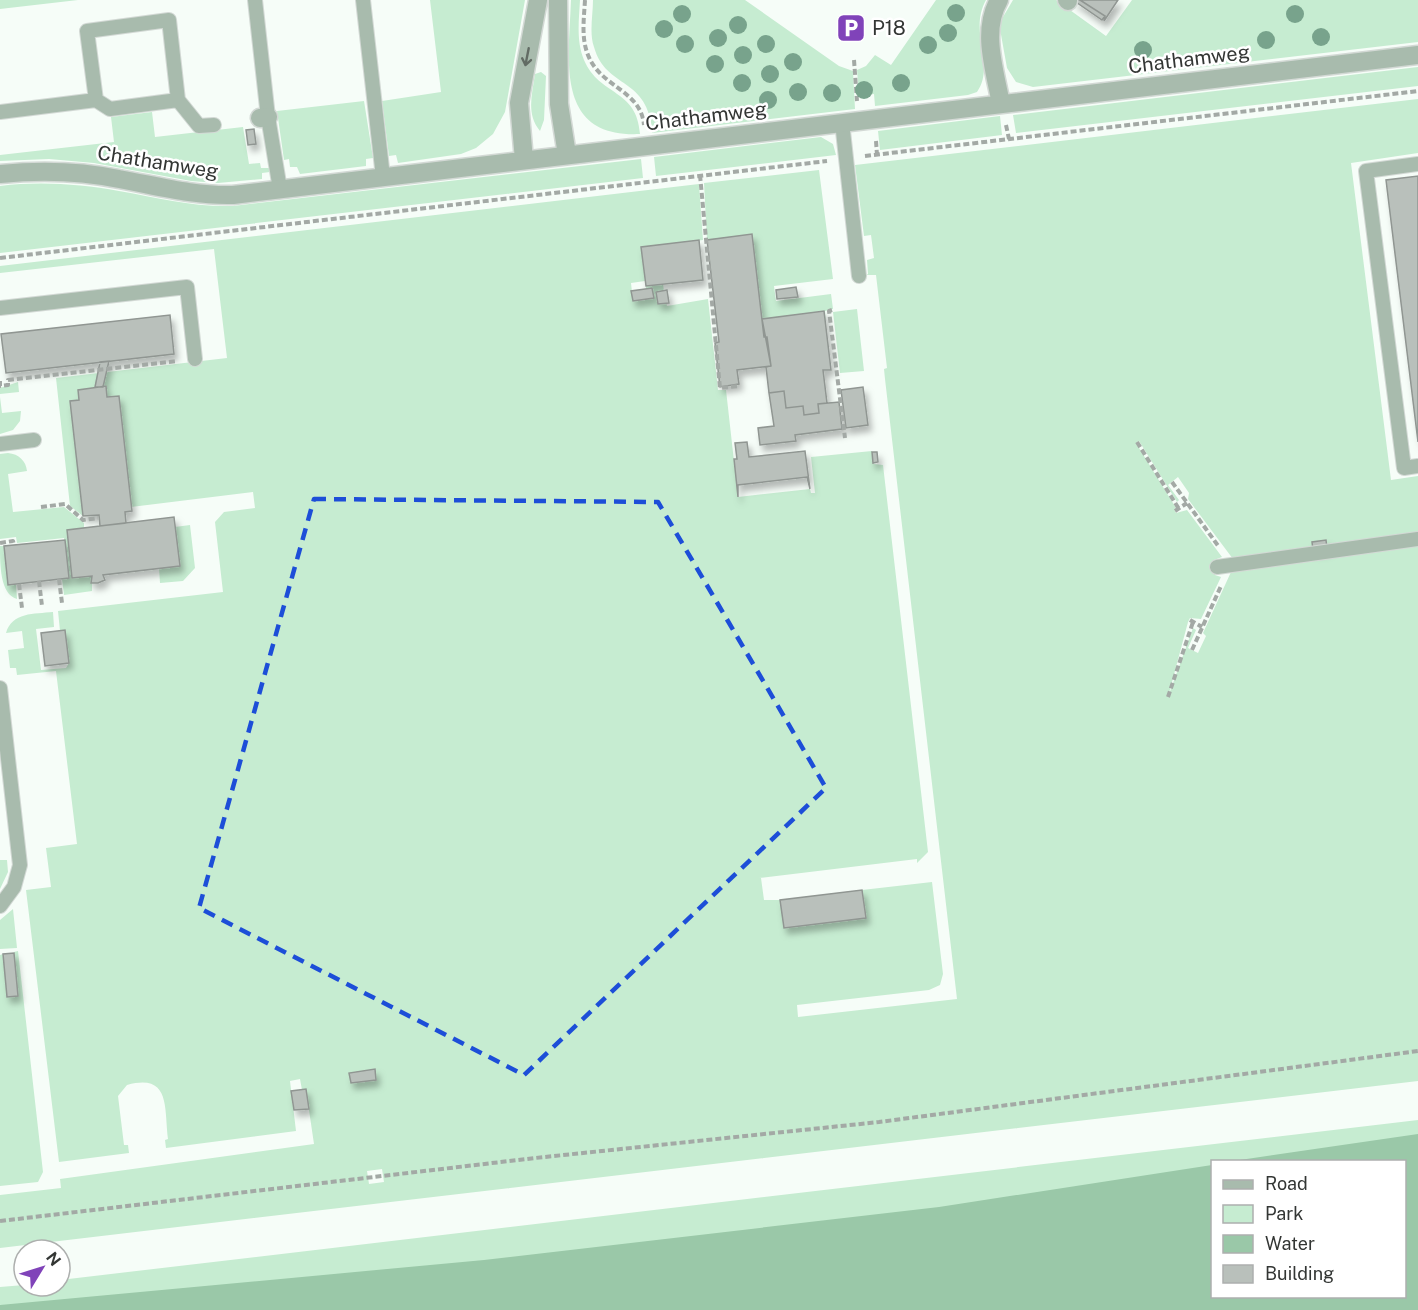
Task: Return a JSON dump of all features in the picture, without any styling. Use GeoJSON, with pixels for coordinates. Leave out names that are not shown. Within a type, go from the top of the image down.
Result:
{"type":"FeatureCollection","features":[{"type":"Feature","properties":{"kind":"street"},"geometry":{"type":"LineString","coordinates":[[524,160],[519,103],[538,0]]}},
{"type":"Feature","properties":{"kind":"street"},"geometry":{"type":"LineString","coordinates":[[558,0],[558,81],[567,156]]}},
{"type":"Feature","properties":{"kind":"street"},"geometry":{"type":"LineString","coordinates":[[999,0],[993,10],[989,28],[1001,104]]}},
{"type":"Feature","properties":{"kind":"street","name":"Chathamweg"},"geometry":{"type":"LineString","coordinates":[[0,174],[47,171],[80,173],[178,192],[211,195],[567,156],[1418,55]]}},
{"type":"Feature","properties":{"kind":"lane"},"geometry":{"type":"LineString","coordinates":[[255,0],[264,117],[280,189]]}},
{"type":"Feature","properties":{"kind":"lane"},"geometry":{"type":"LineString","coordinates":[[363,0],[383,177]]}},
{"type":"Feature","properties":{"kind":"lane"},"geometry":{"type":"LineString","coordinates":[[96,100],[87,31],[169,20],[178,100],[199,126],[214,125]]}},
{"type":"Feature","properties":{"kind":"lane"},"geometry":{"type":"LineString","coordinates":[[0,112],[96,100],[111,109],[178,100]]}},
{"type":"Feature","properties":{"kind":"lane"},"geometry":{"type":"LineString","coordinates":[[850,122],[846,159],[859,276]]}},
{"type":"Feature","properties":{"kind":"lane"},"geometry":{"type":"LineString","coordinates":[[1418,164],[1366,171],[1404,468],[1418,466]]}},
{"type":"Feature","properties":{"kind":"lane"},"geometry":{"type":"LineString","coordinates":[[0,308],[187,287],[195,359]]}},
{"type":"Feature","properties":{"kind":"lane"},"geometry":{"type":"LineString","coordinates":[[0,444],[34,440]]}},
{"type":"Feature","properties":{"kind":"lane"},"geometry":{"type":"LineString","coordinates":[[1217,567],[1418,539]]}},
{"type":"Feature","properties":{"kind":"lane"},"geometry":{"type":"LineString","coordinates":[[0,688],[20,865],[14,887],[0,906]]}},
{"type":"Feature","properties":{"kind":"path"},"geometry":{"type":"LineString","coordinates":[[585,0],[585,43],[588,56],[603,78],[639,106],[643,118],[645,146]]}},
{"type":"Feature","properties":{"kind":"path"},"geometry":{"type":"LineString","coordinates":[[850,122],[854,60]]}},
{"type":"Feature","properties":{"kind":"path"},"geometry":{"type":"LineString","coordinates":[[0,258],[1418,91]]}},
{"type":"Feature","properties":{"kind":"path"},"geometry":{"type":"LineString","coordinates":[[700,175],[720,388],[739,386]]}},
{"type":"Feature","properties":{"kind":"path"},"geometry":{"type":"LineString","coordinates":[[832,310],[829,311],[845,438]]}},
{"type":"Feature","properties":{"kind":"path"},"geometry":{"type":"LineString","coordinates":[[0,381],[0,386],[8,385],[8,380],[195,359]]}},
{"type":"Feature","properties":{"kind":"path"},"geometry":{"type":"LineString","coordinates":[[1137,442],[1177,510],[1187,503]]}},
{"type":"Feature","properties":{"kind":"path"},"geometry":{"type":"LineString","coordinates":[[41,507],[64,504],[83,520],[98,518]]}},
{"type":"Feature","properties":{"kind":"path"},"geometry":{"type":"LineString","coordinates":[[0,543],[13,541],[14,545]]}},
{"type":"Feature","properties":{"kind":"path"},"geometry":{"type":"LineString","coordinates":[[59,579],[62,603]]}},
{"type":"Feature","properties":{"kind":"path"},"geometry":{"type":"LineString","coordinates":[[39,581],[42,606]]}},
{"type":"Feature","properties":{"kind":"path"},"geometry":{"type":"LineString","coordinates":[[19,584],[22,608]]}},
{"type":"Feature","properties":{"kind":"path"},"geometry":{"type":"LineString","coordinates":[[1168,697],[1191,621],[1202,627]]}},
{"type":"Feature","properties":{"kind":"path"},"geometry":{"type":"LineString","coordinates":[[0,1221],[535,1158],[879,1122],[1418,1052]]}},
{"type":"Feature","properties":{"kind":"highlighted area"},"geometry":{"type":"Polygon","coordinates":[[[314,499],[658,502],[826,788],[524,1075],[199,908],[314,499]]]}},
{"type":"Feature","properties":{"kind":"green space"},"geometry":{"type":"Polygon","coordinates":[[[0,0],[78,0],[0,9],[0,0]]]}},
{"type":"Feature","properties":{"kind":"green space"},"geometry":{"type":"Polygon","coordinates":[[[430,0],[525,0],[505,112],[493,134],[476,148],[461,154],[398,163],[396,155],[389,156],[382,101],[441,92],[430,0]]]}},
{"type":"Feature","properties":{"kind":"green space"},"geometry":{"type":"Polygon","coordinates":[[[571,0],[580,0],[579,38],[584,60],[599,81],[632,108],[640,134],[612,132],[593,123],[580,109],[572,91],[569,69],[571,0]]]}},
{"type":"Feature","properties":{"kind":"green space"},"geometry":{"type":"Polygon","coordinates":[[[593,0],[745,0],[839,66],[853,71],[855,109],[652,133],[649,115],[643,102],[600,61],[592,36],[593,0]]]}},
{"type":"Feature","properties":{"kind":"green space"},"geometry":{"type":"Polygon","coordinates":[[[936,0],[986,0],[981,12],[980,24],[984,71],[977,92],[875,106],[874,94],[859,96],[857,70],[866,66],[875,55],[891,65],[936,0]]]}},
{"type":"Feature","properties":{"kind":"green space"},"geometry":{"type":"Polygon","coordinates":[[[1013,0],[1056,0],[1106,36],[1132,0],[1418,0],[1418,42],[1033,87],[1016,82],[1007,68],[1000,22],[1013,0]]]}},
{"type":"Feature","properties":{"kind":"green space"},"geometry":{"type":"Polygon","coordinates":[[[1418,67],[1418,86],[1016,133],[1013,115],[1418,67]]]}},
{"type":"Feature","properties":{"kind":"green space"},"geometry":{"type":"Polygon","coordinates":[[[541,72],[546,76],[544,120],[540,131],[533,118],[531,104],[535,74],[541,72]]]}},
{"type":"Feature","properties":{"kind":"green space"},"geometry":{"type":"Polygon","coordinates":[[[1418,99],[1418,153],[1351,163],[1391,480],[1418,476],[1418,533],[1359,540],[1327,547],[1325,540],[1312,542],[1313,550],[1233,559],[1188,499],[1189,493],[1178,477],[1168,485],[1179,500],[1177,502],[1139,441],[1136,443],[1176,508],[1174,509],[1176,513],[1187,510],[1222,557],[1214,560],[1215,575],[1221,577],[1201,619],[1190,618],[1188,622],[1168,697],[1193,628],[1196,630],[1188,648],[1198,653],[1206,636],[1203,633],[1231,572],[1418,545],[1418,1081],[72,1240],[12,1238],[12,1247],[0,1248],[0,1195],[61,1188],[60,1179],[314,1144],[306,1090],[302,1090],[300,1079],[290,1081],[296,1131],[166,1148],[165,1140],[168,1139],[162,1096],[151,1084],[141,1083],[127,1085],[118,1096],[124,1145],[128,1145],[129,1153],[59,1162],[26,890],[51,887],[46,848],[77,844],[56,671],[17,675],[16,668],[10,668],[8,650],[24,648],[22,631],[6,633],[13,621],[18,618],[53,612],[54,627],[36,629],[41,670],[66,668],[69,663],[65,631],[60,631],[58,611],[223,592],[215,522],[224,512],[255,508],[253,492],[131,507],[119,396],[107,397],[106,386],[78,390],[79,400],[70,401],[83,516],[70,506],[56,378],[227,358],[214,249],[0,273],[0,266],[699,184],[703,240],[641,247],[645,281],[631,283],[633,301],[653,298],[652,288],[646,289],[646,286],[663,284],[664,291],[656,292],[658,304],[666,303],[667,306],[708,299],[718,390],[726,390],[738,497],[810,489],[811,493],[815,493],[811,457],[872,451],[874,464],[883,465],[928,852],[917,863],[917,859],[759,878],[761,878],[764,900],[780,900],[784,927],[866,917],[862,890],[932,882],[943,974],[940,985],[929,990],[797,1005],[798,1017],[957,999],[885,379],[884,369],[887,368],[876,275],[866,275],[868,274],[867,260],[874,258],[871,235],[864,236],[855,165],[1418,99]],[[382,1169],[367,1171],[369,1184],[384,1182],[382,1169]]]}},
{"type":"Feature","properties":{"kind":"green space"},"geometry":{"type":"Polygon","coordinates":[[[364,101],[373,158],[366,159],[366,166],[300,174],[297,167],[290,167],[289,159],[284,160],[277,111],[364,101]]]}},
{"type":"Feature","properties":{"kind":"green space"},"geometry":{"type":"Polygon","coordinates":[[[152,112],[155,137],[243,127],[249,164],[260,163],[261,168],[269,168],[270,172],[262,173],[262,179],[218,183],[191,181],[94,163],[49,159],[0,161],[0,155],[114,142],[111,117],[152,112]]]}},
{"type":"Feature","properties":{"kind":"green space"},"geometry":{"type":"Polygon","coordinates":[[[1000,116],[1002,135],[880,150],[878,131],[1000,116]]]}},
{"type":"Feature","properties":{"kind":"green space"},"geometry":{"type":"Polygon","coordinates":[[[821,137],[833,144],[836,155],[656,176],[654,157],[821,137]]]}},
{"type":"Feature","properties":{"kind":"green space"},"geometry":{"type":"Polygon","coordinates":[[[641,159],[643,178],[0,253],[0,186],[75,185],[189,204],[233,206],[641,159]]]}},
{"type":"Feature","properties":{"kind":"green space"},"geometry":{"type":"Polygon","coordinates":[[[819,170],[833,279],[774,286],[776,301],[831,294],[833,309],[825,311],[826,322],[823,311],[762,319],[752,234],[707,240],[704,183],[819,170]]]}},
{"type":"Feature","properties":{"kind":"green space"},"geometry":{"type":"Polygon","coordinates":[[[857,309],[864,371],[840,373],[833,312],[857,309]]]}},
{"type":"Feature","properties":{"kind":"green space"},"geometry":{"type":"Polygon","coordinates":[[[18,382],[19,392],[0,394],[0,388],[18,382]]]}},
{"type":"Feature","properties":{"kind":"green space"},"geometry":{"type":"Polygon","coordinates":[[[0,397],[2,413],[21,411],[20,421],[13,430],[0,434],[0,397]]]}},
{"type":"Feature","properties":{"kind":"green space"},"geometry":{"type":"Polygon","coordinates":[[[8,453],[21,459],[27,471],[8,474],[13,512],[64,507],[84,523],[84,528],[67,530],[72,578],[92,576],[92,591],[64,595],[62,579],[69,578],[64,538],[17,543],[16,537],[0,539],[0,454],[8,453]]]}},
{"type":"Feature","properties":{"kind":"green space"},"geometry":{"type":"Polygon","coordinates":[[[190,525],[195,568],[183,581],[160,583],[159,568],[175,527],[190,525]]]}},
{"type":"Feature","properties":{"kind":"green space"},"geometry":{"type":"Polygon","coordinates":[[[0,546],[4,546],[8,584],[16,584],[17,599],[11,596],[4,585],[0,546]]]}},
{"type":"Feature","properties":{"kind":"green space"},"geometry":{"type":"Polygon","coordinates":[[[0,860],[7,860],[8,872],[0,889],[0,860]]]}},
{"type":"Feature","properties":{"kind":"green space"},"geometry":{"type":"Polygon","coordinates":[[[13,909],[17,948],[0,949],[0,920],[13,909]]]}},
{"type":"Feature","properties":{"kind":"green space"},"geometry":{"type":"Polygon","coordinates":[[[18,951],[43,1172],[38,1182],[0,1186],[0,955],[3,954],[7,996],[18,996],[14,952],[18,951]]]}},
{"type":"Feature","properties":{"kind":"green space"},"geometry":{"type":"Polygon","coordinates":[[[1418,1120],[1418,1310],[0,1310],[0,1287],[12,1286],[12,1298],[72,1298],[72,1279],[1418,1120]]]}},
{"type":"Feature","properties":{"kind":"water"},"geometry":{"type":"Polygon","coordinates":[[[1418,1134],[1418,1310],[0,1310],[0,1305],[484,1260],[939,1207],[1211,1165],[1211,1298],[1406,1298],[1406,1160],[1240,1160],[1418,1134]]]}},
{"type":"Feature","properties":{"kind":"building"},"geometry":{"type":"Polygon","coordinates":[[[1073,0],[1080,0],[1105,16],[1102,20],[1073,0]]]}},
{"type":"Feature","properties":{"kind":"building"},"geometry":{"type":"Polygon","coordinates":[[[1080,0],[1118,0],[1104,21],[1105,16],[1080,0]]]}},
{"type":"Feature","properties":{"kind":"building"},"geometry":{"type":"Polygon","coordinates":[[[254,129],[256,144],[248,145],[246,130],[254,129]]]}},
{"type":"Feature","properties":{"kind":"building"},"geometry":{"type":"Polygon","coordinates":[[[1418,176],[1418,442],[1386,180],[1418,176]]]}},
{"type":"Feature","properties":{"kind":"building"},"geometry":{"type":"Polygon","coordinates":[[[752,234],[764,337],[767,337],[771,366],[737,370],[739,384],[720,387],[715,343],[719,342],[707,240],[752,234]]]}},
{"type":"Feature","properties":{"kind":"building"},"geometry":{"type":"Polygon","coordinates":[[[699,240],[703,280],[646,286],[641,247],[699,240]]]}},
{"type":"Feature","properties":{"kind":"building"},"geometry":{"type":"Polygon","coordinates":[[[796,287],[798,297],[777,299],[776,290],[796,287]]]}},
{"type":"Feature","properties":{"kind":"building"},"geometry":{"type":"Polygon","coordinates":[[[652,288],[654,298],[633,301],[631,291],[652,288]]]}},
{"type":"Feature","properties":{"kind":"building"},"geometry":{"type":"Polygon","coordinates":[[[667,290],[669,303],[658,304],[656,292],[667,290]]]}},
{"type":"Feature","properties":{"kind":"building"},"geometry":{"type":"Polygon","coordinates":[[[824,311],[831,370],[823,370],[827,403],[818,404],[819,413],[804,415],[803,406],[786,408],[784,391],[769,393],[766,367],[771,366],[762,319],[824,311]]]}},
{"type":"Feature","properties":{"kind":"building"},"geometry":{"type":"Polygon","coordinates":[[[170,315],[174,354],[6,373],[1,334],[170,315]]]}},
{"type":"Feature","properties":{"kind":"building"},"geometry":{"type":"Polygon","coordinates":[[[109,361],[103,387],[95,387],[100,362],[109,361]]]}},
{"type":"Feature","properties":{"kind":"building"},"geometry":{"type":"Polygon","coordinates":[[[106,386],[107,397],[119,396],[132,511],[125,512],[126,523],[100,526],[99,515],[83,516],[70,401],[79,400],[78,390],[106,386]]]}},
{"type":"Feature","properties":{"kind":"building"},"geometry":{"type":"Polygon","coordinates":[[[863,387],[868,425],[846,428],[841,390],[863,387]]]}},
{"type":"Feature","properties":{"kind":"building"},"geometry":{"type":"Polygon","coordinates":[[[784,391],[786,408],[803,406],[804,415],[819,413],[818,404],[839,402],[842,429],[795,435],[796,441],[760,445],[758,428],[774,426],[769,393],[784,391]]]}},
{"type":"Feature","properties":{"kind":"building"},"geometry":{"type":"Polygon","coordinates":[[[747,442],[749,457],[805,451],[810,489],[807,477],[738,485],[738,497],[734,459],[737,459],[735,443],[747,442]]]}},
{"type":"Feature","properties":{"kind":"building"},"geometry":{"type":"Polygon","coordinates":[[[872,452],[877,452],[878,462],[873,463],[872,452]]]}},
{"type":"Feature","properties":{"kind":"building"},"geometry":{"type":"Polygon","coordinates":[[[174,517],[180,566],[103,575],[105,580],[98,583],[91,583],[92,576],[72,578],[67,530],[174,517]]]}},
{"type":"Feature","properties":{"kind":"building"},"geometry":{"type":"Polygon","coordinates":[[[65,540],[69,578],[8,585],[4,546],[65,540]]]}},
{"type":"Feature","properties":{"kind":"building"},"geometry":{"type":"Polygon","coordinates":[[[1326,540],[1327,548],[1313,550],[1312,542],[1326,540]]]}},
{"type":"Feature","properties":{"kind":"building"},"geometry":{"type":"Polygon","coordinates":[[[65,630],[69,663],[45,666],[41,633],[65,630]]]}},
{"type":"Feature","properties":{"kind":"building"},"geometry":{"type":"Polygon","coordinates":[[[862,890],[866,918],[784,928],[780,900],[862,890]]]}},
{"type":"Feature","properties":{"kind":"building"},"geometry":{"type":"Polygon","coordinates":[[[14,953],[18,996],[7,997],[3,954],[14,953]]]}},
{"type":"Feature","properties":{"kind":"building"},"geometry":{"type":"Polygon","coordinates":[[[375,1069],[376,1080],[351,1083],[349,1073],[375,1069]]]}},
{"type":"Feature","properties":{"kind":"building"},"geometry":{"type":"Polygon","coordinates":[[[306,1089],[309,1109],[294,1110],[291,1091],[306,1089]]]}},
{"type":"Feature","properties":{"kind":"place","name":"P18"},"geometry":{"type":"Point","coordinates":[851,28]}}]}
